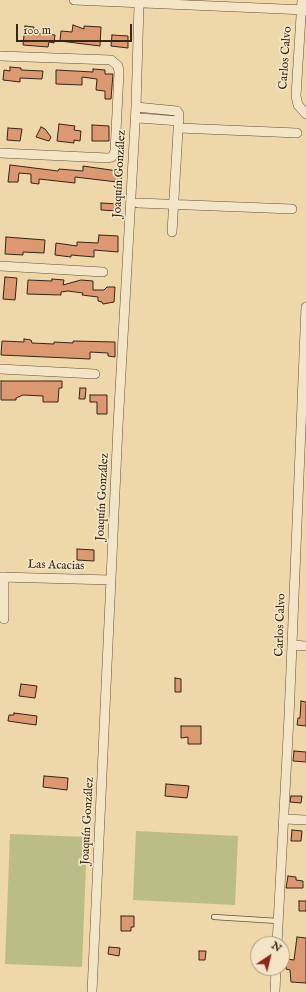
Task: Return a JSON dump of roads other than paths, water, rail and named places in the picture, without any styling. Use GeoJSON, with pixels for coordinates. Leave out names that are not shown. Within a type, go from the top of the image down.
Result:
{"type":"FeatureCollection","features":[{"type":"Feature","properties":{"kind":"street"},"geometry":{"type":"LineString","coordinates":[[74,0],[304,10]]}},
{"type":"Feature","properties":{"kind":"street","name":"Carlos Calvo"},"geometry":{"type":"LineString","coordinates":[[302,0],[304,10],[296,96],[298,105],[306,114]]}},
{"type":"Feature","properties":{"kind":"street","name":"Joaquín González"},"geometry":{"type":"LineString","coordinates":[[92,992],[111,580],[136,107],[139,4]]}},
{"type":"Feature","properties":{"kind":"street"},"geometry":{"type":"LineString","coordinates":[[0,56],[111,60],[118,66],[119,72],[115,152],[112,156],[108,158],[0,153]]}},
{"type":"Feature","properties":{"kind":"street"},"geometry":{"type":"LineString","coordinates":[[136,107],[177,111],[179,114],[175,205],[172,232]]}},
{"type":"Feature","properties":{"kind":"street"},"geometry":{"type":"LineString","coordinates":[[139,118],[179,124],[296,133]]}},
{"type":"Feature","properties":{"kind":"street"},"geometry":{"type":"LineString","coordinates":[[138,203],[292,209]]}},
{"type":"Feature","properties":{"kind":"street"},"geometry":{"type":"LineString","coordinates":[[0,266],[103,272]]}},
{"type":"Feature","properties":{"kind":"street","name":"Carlos Calvo"},"geometry":{"type":"LineString","coordinates":[[277,936],[292,645],[303,468],[306,307]]}},
{"type":"Feature","properties":{"kind":"street"},"geometry":{"type":"LineString","coordinates":[[0,369],[94,374]]}},
{"type":"Feature","properties":{"kind":"street"},"geometry":{"type":"LineString","coordinates":[[2,577],[4,619]]}},
{"type":"Feature","properties":{"kind":"street","name":"Las Acacias"},"geometry":{"type":"LineString","coordinates":[[2,577],[111,580]]}},
{"type":"Feature","properties":{"kind":"street"},"geometry":{"type":"LineString","coordinates":[[292,645],[306,646]]}},
{"type":"Feature","properties":{"kind":"street"},"geometry":{"type":"LineString","coordinates":[[284,819],[306,820]]}},
{"type":"Feature","properties":{"kind":"street"},"geometry":{"type":"LineString","coordinates":[[275,992],[276,976]]}},
{"type":"Feature","properties":{"kind":"lane"},"geometry":{"type":"LineString","coordinates":[[214,918],[278,921]]}}]}
